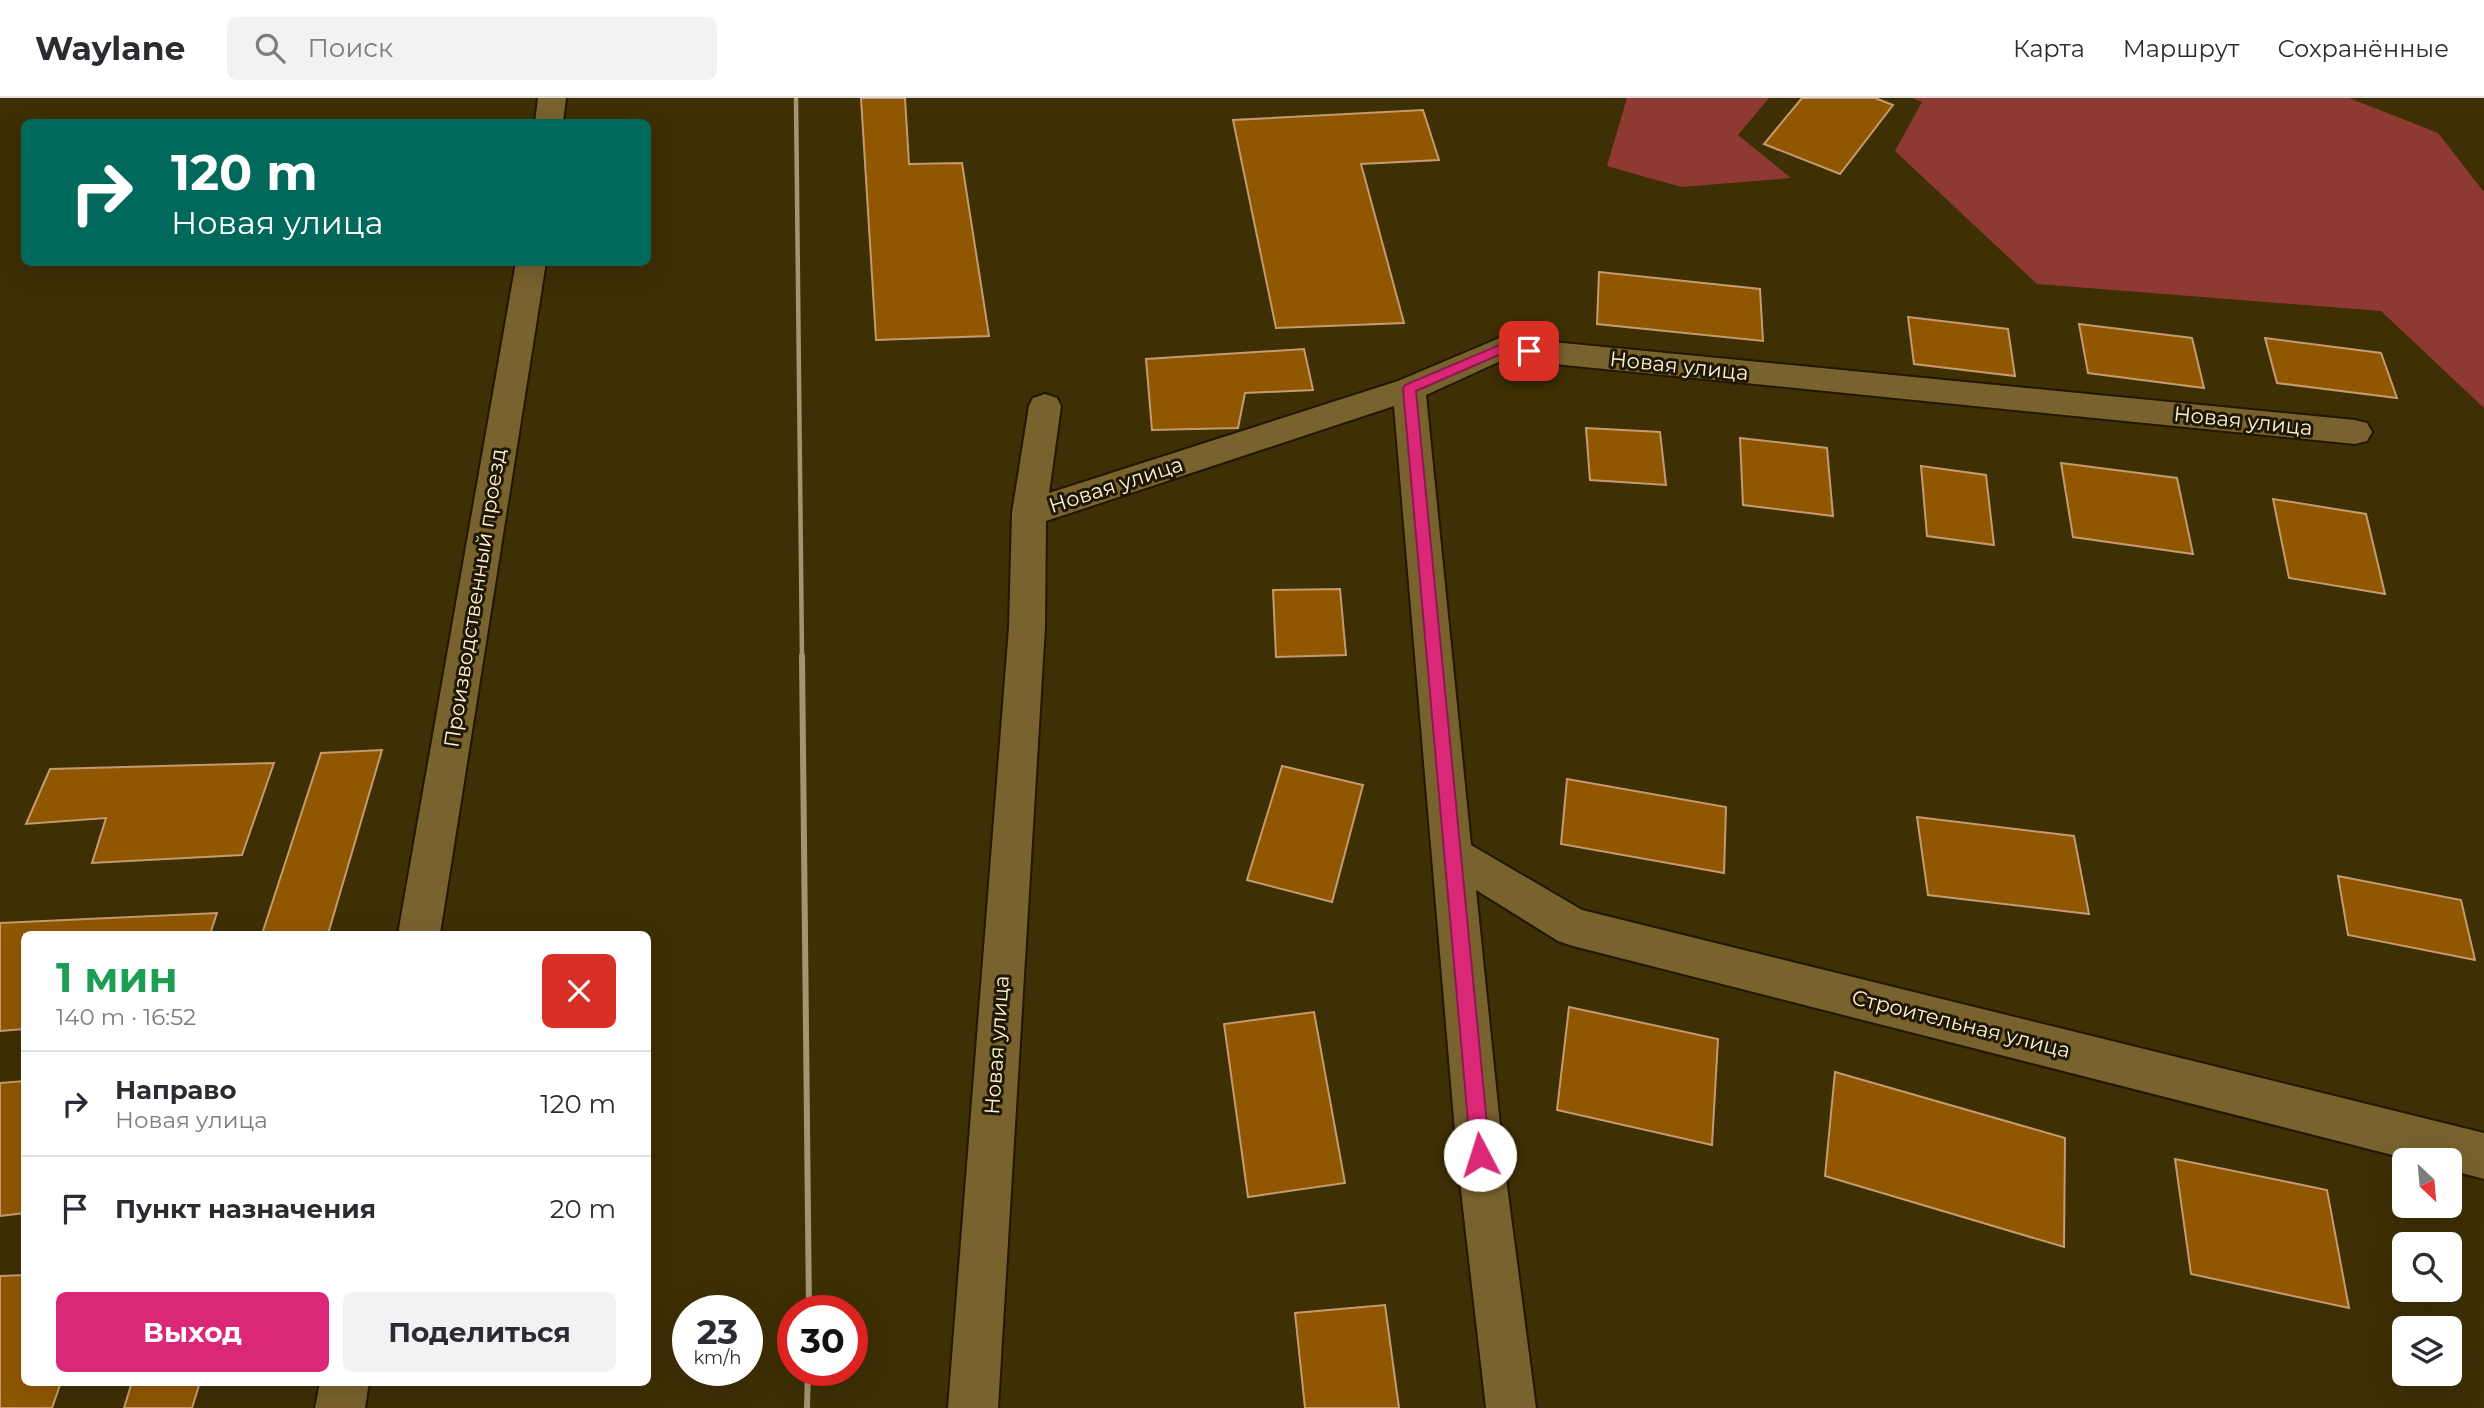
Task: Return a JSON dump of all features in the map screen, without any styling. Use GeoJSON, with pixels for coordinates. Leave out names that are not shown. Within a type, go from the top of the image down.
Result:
{"type":"FeatureCollection","features":[{"type":"Feature","properties":{"kind":"street"},"geometry":{"type":"LineString","coordinates":[[549,119],[552,98]]}},
{"type":"Feature","properties":{"kind":"street","name":"Производственный проезд"},"geometry":{"type":"LineString","coordinates":[[420,931],[530,266]]}},
{"type":"Feature","properties":{"kind":"street","name":"Новая улица"},"geometry":{"type":"LineString","coordinates":[[1029,513],[1409,389],[1502,348],[2355,432]]}},
{"type":"Feature","properties":{"kind":"street"},"geometry":{"type":"LineString","coordinates":[[1409,389],[1480,1155],[1511,1408]]}},
{"type":"Feature","properties":{"kind":"street","name":"Новая улица"},"geometry":{"type":"LineString","coordinates":[[973,1408],[1027,627],[1029,513],[1045,405]]}},
{"type":"Feature","properties":{"kind":"street","name":"Строительная улица"},"geometry":{"type":"LineString","coordinates":[[1453,855],[1573,927],[2484,1156]]}},
{"type":"Feature","properties":{"kind":"street"},"geometry":{"type":"LineString","coordinates":[[340,1408],[344,1386]]}},
{"type":"Feature","properties":{"kind":"shaded area"},"geometry":{"type":"Polygon","coordinates":[[[1627,98],[1769,98],[1738,135],[1791,178],[1681,187],[1607,166],[1627,98]]]}},
{"type":"Feature","properties":{"kind":"shaded area"},"geometry":{"type":"Polygon","coordinates":[[[1912,98],[2349,98],[2438,133],[2484,192],[2484,408],[2381,311],[2037,284],[1895,151],[1922,102],[1912,98]]]}},
{"type":"Feature","properties":{"kind":"building"},"geometry":{"type":"Polygon","coordinates":[[[861,98],[905,98],[909,164],[962,163],[989,336],[876,340],[861,98]]]}},
{"type":"Feature","properties":{"kind":"building"},"geometry":{"type":"Polygon","coordinates":[[[1802,98],[1875,98],[1893,105],[1840,174],[1764,144],[1802,98]]]}},
{"type":"Feature","properties":{"kind":"building"},"geometry":{"type":"Polygon","coordinates":[[[1423,110],[1439,160],[1361,164],[1404,323],[1276,328],[1233,120],[1423,110]]]}},
{"type":"Feature","properties":{"kind":"building"},"geometry":{"type":"Polygon","coordinates":[[[1599,272],[1760,289],[1763,341],[1597,324],[1599,272]]]}},
{"type":"Feature","properties":{"kind":"building"},"geometry":{"type":"Polygon","coordinates":[[[1908,317],[2008,329],[2015,376],[1914,364],[1908,317]]]}},
{"type":"Feature","properties":{"kind":"building"},"geometry":{"type":"Polygon","coordinates":[[[2079,324],[2192,338],[2204,388],[2088,373],[2079,324]]]}},
{"type":"Feature","properties":{"kind":"building"},"geometry":{"type":"Polygon","coordinates":[[[2265,338],[2381,353],[2397,398],[2277,383],[2265,338]]]}},
{"type":"Feature","properties":{"kind":"building"},"geometry":{"type":"Polygon","coordinates":[[[1304,349],[1313,390],[1245,393],[1238,428],[1152,430],[1146,359],[1304,349]]]}},
{"type":"Feature","properties":{"kind":"building"},"geometry":{"type":"Polygon","coordinates":[[[1586,428],[1660,432],[1666,485],[1590,480],[1586,428]]]}},
{"type":"Feature","properties":{"kind":"building"},"geometry":{"type":"Polygon","coordinates":[[[1740,438],[1827,448],[1833,516],[1743,505],[1740,438]]]}},
{"type":"Feature","properties":{"kind":"building"},"geometry":{"type":"Polygon","coordinates":[[[2061,463],[2177,478],[2193,554],[2073,537],[2061,463]]]}},
{"type":"Feature","properties":{"kind":"building"},"geometry":{"type":"Polygon","coordinates":[[[1921,466],[1986,475],[1994,545],[1927,536],[1921,466]]]}},
{"type":"Feature","properties":{"kind":"building"},"geometry":{"type":"Polygon","coordinates":[[[2273,499],[2366,514],[2385,594],[2289,578],[2273,499]]]}},
{"type":"Feature","properties":{"kind":"building"},"geometry":{"type":"Polygon","coordinates":[[[1340,589],[1346,655],[1276,657],[1273,590],[1340,589]]]}},
{"type":"Feature","properties":{"kind":"building"},"geometry":{"type":"Polygon","coordinates":[[[382,750],[329,931],[263,931],[321,753],[382,750]]]}},
{"type":"Feature","properties":{"kind":"building"},"geometry":{"type":"Polygon","coordinates":[[[274,763],[242,855],[92,863],[106,818],[26,824],[50,769],[274,763]]]}},
{"type":"Feature","properties":{"kind":"building"},"geometry":{"type":"Polygon","coordinates":[[[1282,766],[1363,785],[1332,902],[1247,880],[1282,766]]]}},
{"type":"Feature","properties":{"kind":"building"},"geometry":{"type":"Polygon","coordinates":[[[1567,779],[1726,807],[1724,873],[1561,844],[1567,779]]]}},
{"type":"Feature","properties":{"kind":"building"},"geometry":{"type":"Polygon","coordinates":[[[1917,817],[2074,836],[2089,914],[1928,895],[1917,817]]]}},
{"type":"Feature","properties":{"kind":"building"},"geometry":{"type":"Polygon","coordinates":[[[2338,876],[2461,900],[2475,960],[2348,935],[2338,876]]]}},
{"type":"Feature","properties":{"kind":"building"},"geometry":{"type":"Polygon","coordinates":[[[217,913],[211,931],[21,931],[21,1029],[0,1031],[0,923],[217,913]]]}},
{"type":"Feature","properties":{"kind":"building"},"geometry":{"type":"Polygon","coordinates":[[[1569,1007],[1718,1039],[1712,1145],[1557,1110],[1569,1007]]]}},
{"type":"Feature","properties":{"kind":"building"},"geometry":{"type":"Polygon","coordinates":[[[1314,1012],[1345,1183],[1248,1197],[1224,1024],[1314,1012]]]}},
{"type":"Feature","properties":{"kind":"building"},"geometry":{"type":"Polygon","coordinates":[[[1835,1072],[2065,1138],[2064,1247],[1825,1176],[1835,1072]]]}},
{"type":"Feature","properties":{"kind":"building"},"geometry":{"type":"Polygon","coordinates":[[[21,1081],[21,1213],[0,1216],[0,1083],[21,1081]]]}},
{"type":"Feature","properties":{"kind":"building"},"geometry":{"type":"Polygon","coordinates":[[[2175,1159],[2327,1190],[2349,1308],[2191,1274],[2175,1159]]]}},
{"type":"Feature","properties":{"kind":"building"},"geometry":{"type":"Polygon","coordinates":[[[21,1275],[21,1386],[60,1386],[52,1408],[0,1408],[0,1276],[21,1275]]]}},
{"type":"Feature","properties":{"kind":"building"},"geometry":{"type":"Polygon","coordinates":[[[1385,1305],[1399,1408],[1305,1408],[1295,1313],[1385,1305]]]}},
{"type":"Feature","properties":{"kind":"building"},"geometry":{"type":"Polygon","coordinates":[[[131,1386],[199,1386],[192,1408],[124,1408],[131,1386]]]}},
{"type":"Feature","properties":{"kind":"railway"},"geometry":{"type":"LineString","coordinates":[[796,98],[802,658]]}},
{"type":"Feature","properties":{"kind":"railway"},"geometry":{"type":"LineString","coordinates":[[802,656],[809,1295]]}},
{"type":"Feature","properties":{"kind":"railway"},"geometry":{"type":"LineString","coordinates":[[807,1408],[808,1386]]}},
{"type":"Feature","properties":{"kind":"route"},"geometry":{"type":"LineString","coordinates":[[1480,1155],[1409,389],[1502,348],[1529,351]]}}]}
